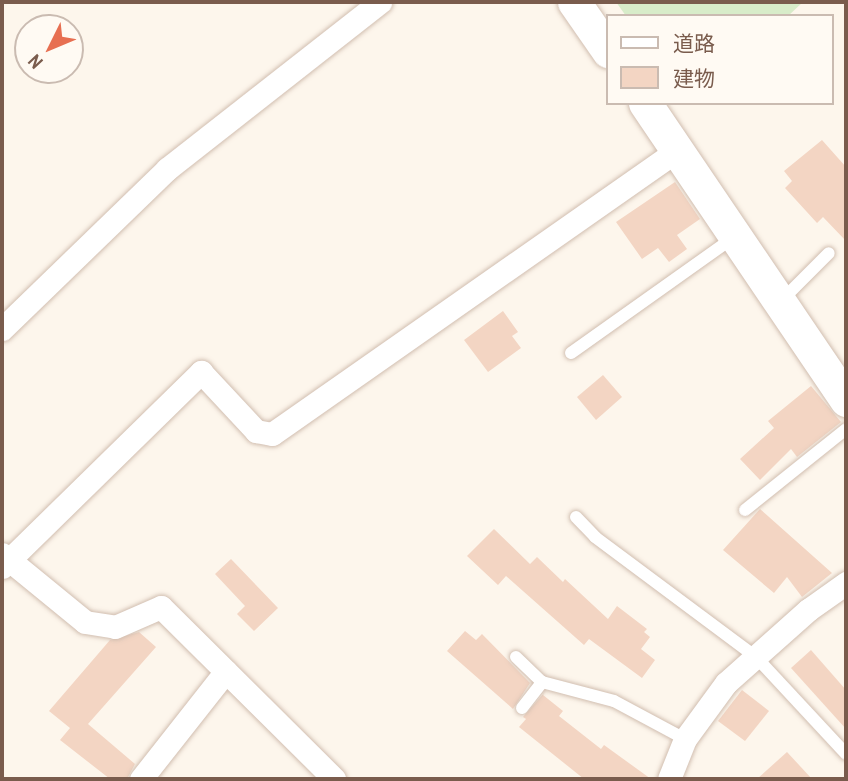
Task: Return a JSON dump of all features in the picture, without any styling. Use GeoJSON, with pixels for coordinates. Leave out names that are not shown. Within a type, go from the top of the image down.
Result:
{"type":"FeatureCollection","features":[{"type":"Feature","properties":{"kind":"street"},"geometry":{"type":"LineString","coordinates":[[2,329],[167,169],[380,2]]}},
{"type":"Feature","properties":{"kind":"street"},"geometry":{"type":"LineString","coordinates":[[574,2],[606,48]]}},
{"type":"Feature","properties":{"kind":"street"},"geometry":{"type":"LineString","coordinates":[[646,105],[846,400]]}},
{"type":"Feature","properties":{"kind":"street"},"geometry":{"type":"LineString","coordinates":[[334,779],[161,607],[115,627],[85,622],[4,560],[201,372],[256,431],[272,434],[678,150]]}},
{"type":"Feature","properties":{"kind":"street"},"geometry":{"type":"LineString","coordinates":[[669,779],[685,739],[726,683],[846,583]]}},
{"type":"Feature","properties":{"kind":"street"},"geometry":{"type":"LineString","coordinates":[[141,779],[226,671]]}},
{"type":"Feature","properties":{"kind":"lane"},"geometry":{"type":"LineString","coordinates":[[571,353],[735,237]]}},
{"type":"Feature","properties":{"kind":"lane"},"geometry":{"type":"LineString","coordinates":[[779,303],[829,253]]}},
{"type":"Feature","properties":{"kind":"lane"},"geometry":{"type":"LineString","coordinates":[[745,510],[846,429]]}},
{"type":"Feature","properties":{"kind":"lane"},"geometry":{"type":"LineString","coordinates":[[576,517],[595,537],[756,657],[846,754]]}},
{"type":"Feature","properties":{"kind":"lane"},"geometry":{"type":"LineString","coordinates":[[516,657],[542,682],[614,701],[685,739]]}},
{"type":"Feature","properties":{"kind":"lane"},"geometry":{"type":"LineString","coordinates":[[522,708],[542,682]]}},
{"type":"Feature","properties":{"kind":"green space"},"geometry":{"type":"Polygon","coordinates":[[[616,2],[803,2],[790,14],[625,14],[616,2]]]}},
{"type":"Feature","properties":{"kind":"building"},"geometry":{"type":"Polygon","coordinates":[[[822,140],[846,167],[846,241],[823,217],[817,223],[785,188],[792,181],[784,171],[822,140]]]}},
{"type":"Feature","properties":{"kind":"building"},"geometry":{"type":"Polygon","coordinates":[[[675,182],[700,219],[677,235],[687,249],[669,262],[658,248],[642,259],[616,222],[675,182]]]}},
{"type":"Feature","properties":{"kind":"building"},"geometry":{"type":"Polygon","coordinates":[[[503,311],[518,332],[512,336],[521,348],[488,372],[464,340],[503,311]]]}},
{"type":"Feature","properties":{"kind":"building"},"geometry":{"type":"Polygon","coordinates":[[[603,375],[622,397],[596,420],[577,397],[603,375]]]}},
{"type":"Feature","properties":{"kind":"building"},"geometry":{"type":"Polygon","coordinates":[[[811,386],[841,422],[797,457],[791,449],[760,480],[740,459],[774,428],[768,421],[811,386]]]}},
{"type":"Feature","properties":{"kind":"building"},"geometry":{"type":"Polygon","coordinates":[[[760,509],[832,573],[802,597],[787,577],[774,593],[723,550],[760,509]]]}},
{"type":"Feature","properties":{"kind":"building"},"geometry":{"type":"Polygon","coordinates":[[[494,529],[530,564],[537,557],[608,619],[617,606],[647,629],[644,632],[650,637],[641,649],[655,660],[642,678],[589,639],[584,645],[506,576],[498,585],[467,556],[494,529]]]}},
{"type":"Feature","properties":{"kind":"building"},"geometry":{"type":"Polygon","coordinates":[[[231,559],[278,608],[254,631],[237,614],[245,606],[215,574],[231,559]]]}},
{"type":"Feature","properties":{"kind":"building"},"geometry":{"type":"Polygon","coordinates":[[[465,631],[476,640],[482,634],[530,683],[513,709],[447,651],[465,631]]]}},
{"type":"Feature","properties":{"kind":"building"},"geometry":{"type":"Polygon","coordinates":[[[139,632],[156,647],[88,724],[135,764],[127,779],[110,779],[60,740],[70,728],[49,711],[110,640],[139,632]]]}},
{"type":"Feature","properties":{"kind":"building"},"geometry":{"type":"Polygon","coordinates":[[[811,650],[846,690],[846,729],[791,668],[811,650]]]}},
{"type":"Feature","properties":{"kind":"building"},"geometry":{"type":"Polygon","coordinates":[[[742,690],[769,711],[745,741],[718,721],[742,690]]]}},
{"type":"Feature","properties":{"kind":"building"},"geometry":{"type":"Polygon","coordinates":[[[545,692],[543,695],[563,711],[559,716],[601,749],[604,745],[651,779],[584,779],[519,727],[526,719],[523,717],[545,692]]]}},
{"type":"Feature","properties":{"kind":"building"},"geometry":{"type":"Polygon","coordinates":[[[787,752],[812,779],[757,779],[787,752]]]}}]}
